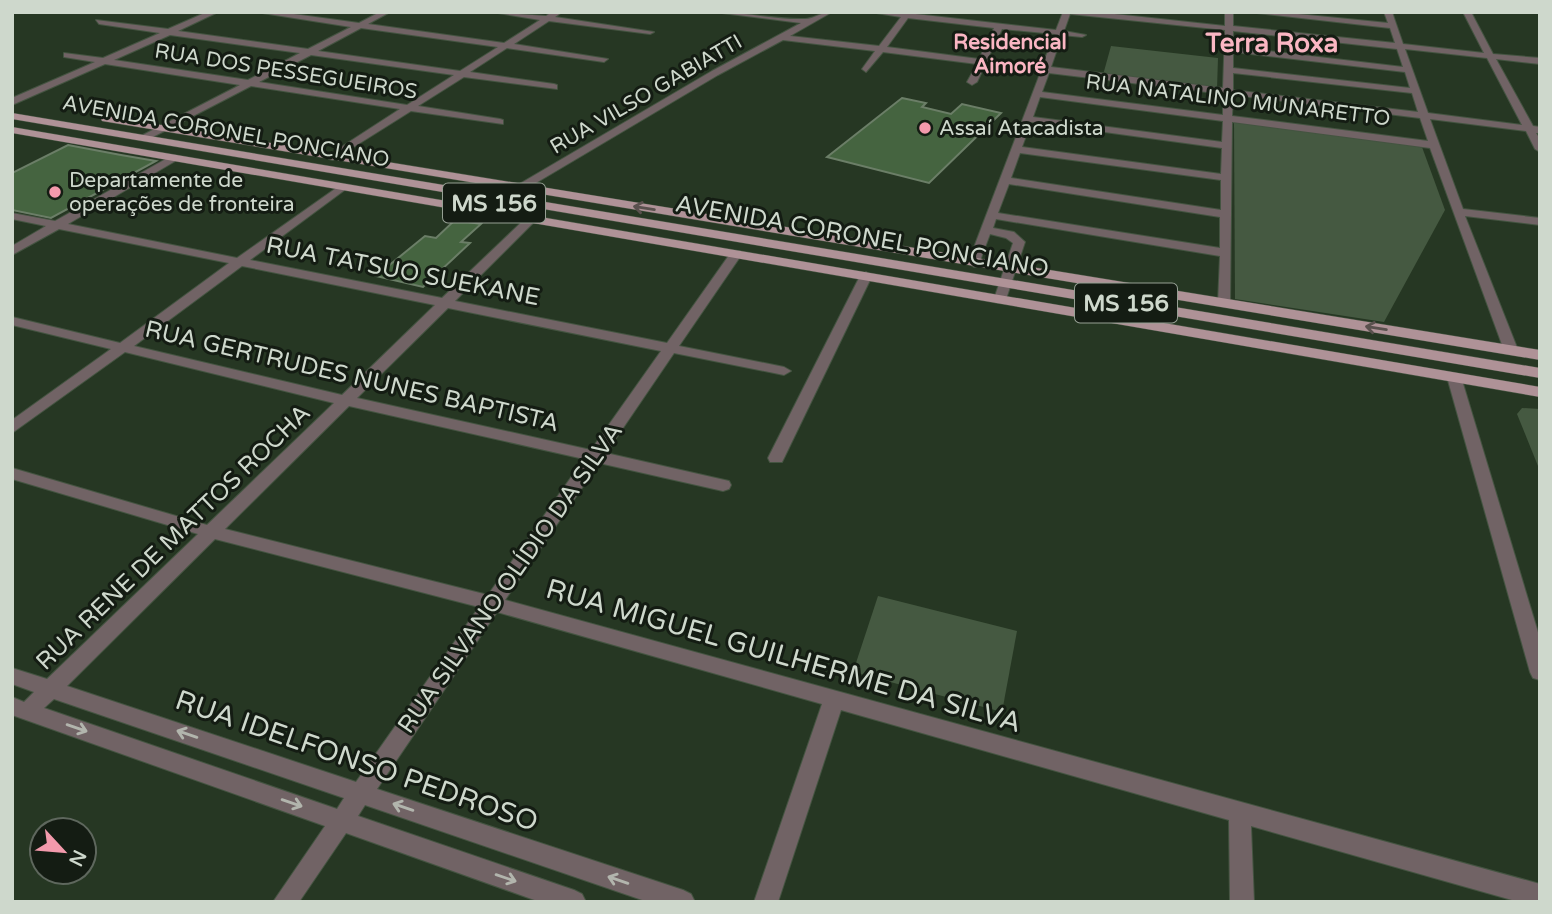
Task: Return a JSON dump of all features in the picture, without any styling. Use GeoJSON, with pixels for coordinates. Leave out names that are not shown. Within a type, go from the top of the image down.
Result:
{"type":"FeatureCollection","features":[{"type":"Feature","properties":{"kind":"main road"},"geometry":{"type":"LineString","coordinates":[[12,109],[57,111],[334,157],[449,183],[520,188]]}},
{"type":"Feature","properties":{"kind":"main road"},"geometry":{"type":"LineString","coordinates":[[12,118],[531,219],[866,276],[1144,290],[1540,355]]}},
{"type":"Feature","properties":{"kind":"main road","name":"AVENIDA CORONEL PONCIANO"},"geometry":{"type":"LineString","coordinates":[[12,118],[145,138],[278,168],[433,187],[449,183],[631,220],[910,267],[960,279]]}},
{"type":"Feature","properties":{"kind":"main road"},"geometry":{"type":"LineString","coordinates":[[12,130],[173,158],[278,168]]}},
{"type":"Feature","properties":{"kind":"main road"},"geometry":{"type":"LineString","coordinates":[[173,158],[221,157]]}},
{"type":"Feature","properties":{"kind":"main road","name":"AVENIDA CORONEL PONCIANO"},"geometry":{"type":"LineString","coordinates":[[348,183],[844,262]]}},
{"type":"Feature","properties":{"kind":"main road","name":"MS 156"},"geometry":{"type":"LineString","coordinates":[[520,188],[758,227]]}},
{"type":"Feature","properties":{"kind":"main road"},"geometry":{"type":"LineString","coordinates":[[677,228],[758,227],[974,263],[1004,285],[1454,377],[1540,392]]}},
{"type":"Feature","properties":{"kind":"main road"},"geometry":{"type":"LineString","coordinates":[[883,248],[910,267]]}},
{"type":"Feature","properties":{"kind":"main road"},"geometry":{"type":"LineString","coordinates":[[757,258],[844,262],[1004,285],[1540,380]]}},
{"type":"Feature","properties":{"kind":"main road","name":"AVENIDA CORONEL PONCIANO"},"geometry":{"type":"LineString","coordinates":[[1004,285],[1540,373]]}},
{"type":"Feature","properties":{"kind":"main road"},"geometry":{"type":"LineString","coordinates":[[1144,290],[1214,318]]}},
{"type":"Feature","properties":{"kind":"main road"},"geometry":{"type":"LineString","coordinates":[[1382,346],[1452,340]]}},
{"type":"Feature","properties":{"kind":"street"},"geometry":{"type":"LineString","coordinates":[[12,102],[214,12]]}},
{"type":"Feature","properties":{"kind":"street"},"geometry":{"type":"LineString","coordinates":[[260,12],[604,59]]}},
{"type":"Feature","properties":{"kind":"street"},"geometry":{"type":"LineString","coordinates":[[145,138],[386,12]]}},
{"type":"Feature","properties":{"kind":"street"},"geometry":{"type":"LineString","coordinates":[[496,12],[650,32]]}},
{"type":"Feature","properties":{"kind":"street"},"geometry":{"type":"LineString","coordinates":[[334,157],[558,12]]}},
{"type":"Feature","properties":{"kind":"street"},"geometry":{"type":"LineString","coordinates":[[718,12],[809,22]]}},
{"type":"Feature","properties":{"kind":"street","name":"RUA VILSO GABIATTI"},"geometry":{"type":"LineString","coordinates":[[520,188],[601,138],[828,12]]}},
{"type":"Feature","properties":{"kind":"street"},"geometry":{"type":"LineString","coordinates":[[874,12],[1082,35]]}},
{"type":"Feature","properties":{"kind":"street"},"geometry":{"type":"LineString","coordinates":[[974,263],[1069,12],[1540,61]]}},
{"type":"Feature","properties":{"kind":"street"},"geometry":{"type":"LineString","coordinates":[[1225,303],[1229,12]]}},
{"type":"Feature","properties":{"kind":"street"},"geometry":{"type":"LineString","coordinates":[[1252,12],[1393,26]]}},
{"type":"Feature","properties":{"kind":"street"},"geometry":{"type":"LineString","coordinates":[[1388,12],[1458,212],[1511,350]]}},
{"type":"Feature","properties":{"kind":"street"},"geometry":{"type":"LineString","coordinates":[[1467,12],[1489,56],[1535,130],[1540,149]]}},
{"type":"Feature","properties":{"kind":"street"},"geometry":{"type":"LineString","coordinates":[[866,69],[906,16]]}},
{"type":"Feature","properties":{"kind":"street"},"geometry":{"type":"LineString","coordinates":[[99,22],[554,87]]}},
{"type":"Feature","properties":{"kind":"street"},"geometry":{"type":"LineString","coordinates":[[972,82],[999,26]]}},
{"type":"Feature","properties":{"kind":"street"},"geometry":{"type":"LineString","coordinates":[[781,37],[981,64],[1535,130]]}},
{"type":"Feature","properties":{"kind":"street"},"geometry":{"type":"LineString","coordinates":[[1228,50],[1408,70]]}},
{"type":"Feature","properties":{"kind":"street","name":"RUA DOS PESSEGUEIROS"},"geometry":{"type":"LineString","coordinates":[[67,55],[500,122]]}},
{"type":"Feature","properties":{"kind":"street"},"geometry":{"type":"LineString","coordinates":[[1228,70],[1415,91]]}},
{"type":"Feature","properties":{"kind":"street","name":"RUA NATALINO MUNARETTO"},"geometry":{"type":"LineString","coordinates":[[1037,94],[1434,145]]}},
{"type":"Feature","properties":{"kind":"street"},"geometry":{"type":"LineString","coordinates":[[1028,119],[1227,146]]}},
{"type":"Feature","properties":{"kind":"street"},"geometry":{"type":"LineString","coordinates":[[1017,149],[1227,178]]}},
{"type":"Feature","properties":{"kind":"street"},"geometry":{"type":"LineString","coordinates":[[12,251],[173,158]]}},
{"type":"Feature","properties":{"kind":"street"},"geometry":{"type":"LineString","coordinates":[[1005,180],[1226,214]]}},
{"type":"Feature","properties":{"kind":"street"},"geometry":{"type":"LineString","coordinates":[[12,428],[348,183]]}},
{"type":"Feature","properties":{"kind":"street"},"geometry":{"type":"LineString","coordinates":[[1458,212],[1540,222]]}},
{"type":"Feature","properties":{"kind":"street"},"geometry":{"type":"LineString","coordinates":[[992,215],[1226,253]]}},
{"type":"Feature","properties":{"kind":"street","name":"RUA TATSUO SUEKANE"},"geometry":{"type":"LineString","coordinates":[[12,216],[784,370]]}},
{"type":"Feature","properties":{"kind":"street","name":"RUA RENE DE MATTOS ROCHA"},"geometry":{"type":"LineString","coordinates":[[20,709],[51,688],[531,219]]}},
{"type":"Feature","properties":{"kind":"street"},"geometry":{"type":"LineString","coordinates":[[1004,285],[1026,227]]}},
{"type":"Feature","properties":{"kind":"street"},"geometry":{"type":"LineString","coordinates":[[986,230],[1010,235],[1019,242]]}},
{"type":"Feature","properties":{"kind":"street","name":"RUA SILVANO OLÍDIO DA SILVA"},"geometry":{"type":"LineString","coordinates":[[285,902],[490,603],[736,254]]}},
{"type":"Feature","properties":{"kind":"street"},"geometry":{"type":"LineString","coordinates":[[776,458],[866,276]]}},
{"type":"Feature","properties":{"kind":"street","name":"RUA GERTRUDES NUNES BAPTISTA"},"geometry":{"type":"LineString","coordinates":[[12,321],[723,485]]}},
{"type":"Feature","properties":{"kind":"street"},"geometry":{"type":"LineString","coordinates":[[1454,377],[1540,672]]}},
{"type":"Feature","properties":{"kind":"street","name":"RUA MIGUEL GUILHERME DA SILVA"},"geometry":{"type":"LineString","coordinates":[[12,473],[211,532],[490,603],[1540,896]]}},
{"type":"Feature","properties":{"kind":"street","name":"RUA IDELFONSO PEDROSO"},"geometry":{"type":"LineString","coordinates":[[12,676],[683,902]]}},
{"type":"Feature","properties":{"kind":"street"},"geometry":{"type":"LineString","coordinates":[[766,902],[834,700]]}},
{"type":"Feature","properties":{"kind":"street"},"geometry":{"type":"LineString","coordinates":[[20,709],[574,902]]}},
{"type":"Feature","properties":{"kind":"street"},"geometry":{"type":"LineString","coordinates":[[1240,812],[1242,902]]}},
{"type":"Feature","properties":{"kind":"green space"},"geometry":{"type":"Polygon","coordinates":[[[1111,46],[1218,58],[1217,89],[1103,75],[1111,46]]]}},
{"type":"Feature","properties":{"kind":"green space"},"geometry":{"type":"Polygon","coordinates":[[[1234,122],[1422,147],[1445,210],[1384,322],[1235,299],[1234,122]]]}},
{"type":"Feature","properties":{"kind":"green space"},"geometry":{"type":"Polygon","coordinates":[[[1522,408],[1540,409],[1540,471],[1517,414],[1522,408]]]}},
{"type":"Feature","properties":{"kind":"green space"},"geometry":{"type":"Polygon","coordinates":[[[878,596],[1017,631],[1002,712],[853,672],[878,596]]]}},
{"type":"Feature","properties":{"kind":"building","name":"Assaí Atacadista"},"geometry":{"type":"Polygon","coordinates":[[[902,98],[926,103],[922,107],[951,114],[962,104],[1001,113],[929,183],[827,157],[902,98]]]}},
{"type":"Feature","properties":{"kind":"building","name":"Departamente de operações de fronteira"},"geometry":{"type":"Polygon","coordinates":[[[68,145],[156,161],[51,218],[12,210],[12,173],[68,145]]]}},
{"type":"Feature","properties":{"kind":"building"},"geometry":{"type":"Polygon","coordinates":[[[455,220],[481,224],[461,242],[470,243],[423,287],[376,276],[425,236],[436,238],[455,220]]]}},
{"type":"Feature","properties":{"kind":"place","name":"Assaí Atacadista"},"geometry":{"type":"Point","coordinates":[925,128]}},
{"type":"Feature","properties":{"kind":"place","name":"Departamente de operações de fronteira"},"geometry":{"type":"Point","coordinates":[55,192]}},
{"type":"Feature","properties":{"kind":"district","name":"Terra Roxa"},"geometry":{"type":"Point","coordinates":[1272,43]}},
{"type":"Feature","properties":{"kind":"district","name":"Residencial Aimoré"},"geometry":{"type":"Point","coordinates":[1010,54]}}]}
